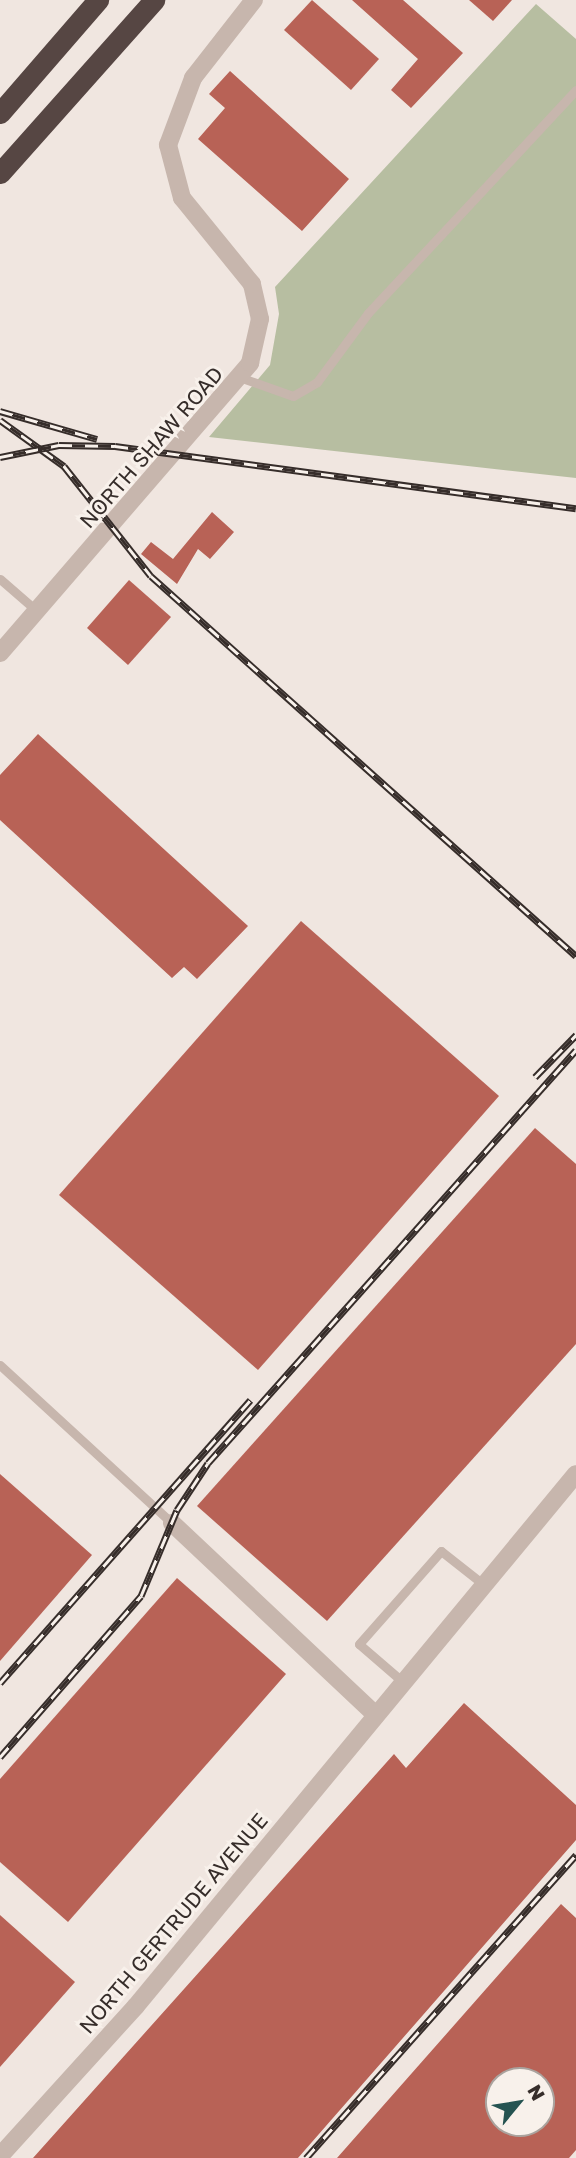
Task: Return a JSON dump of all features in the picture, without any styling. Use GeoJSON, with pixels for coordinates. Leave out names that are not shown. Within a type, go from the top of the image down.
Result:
{"type":"FeatureCollection","features":[{"type":"Feature","properties":{"kind":"highway"},"geometry":{"type":"LineString","coordinates":[[0,113],[98,0]]}},
{"type":"Feature","properties":{"kind":"highway"},"geometry":{"type":"LineString","coordinates":[[0,173],[154,0]]}},
{"type":"Feature","properties":{"kind":"street","name":"NORTH SHAW ROAD"},"geometry":{"type":"LineString","coordinates":[[0,653],[242,378],[259,334],[256,295],[245,270],[182,198],[168,145],[192,78],[254,0]]}},
{"type":"Feature","properties":{"kind":"street","name":"NORTH GERTRUDE AVENUE"},"geometry":{"type":"LineString","coordinates":[[0,2156],[136,2006],[576,1474]]}},
{"type":"Feature","properties":{"kind":"street"},"geometry":{"type":"LineString","coordinates":[[172,1523],[376,1715]]}},
{"type":"Feature","properties":{"kind":"lane"},"geometry":{"type":"LineString","coordinates":[[242,378],[293,396],[317,382],[368,313],[576,90]]}},
{"type":"Feature","properties":{"kind":"lane"},"geometry":{"type":"LineString","coordinates":[[0,579],[37,611]]}},
{"type":"Feature","properties":{"kind":"lane"},"geometry":{"type":"LineString","coordinates":[[0,1365],[172,1523]]}},
{"type":"Feature","properties":{"kind":"lane"},"geometry":{"type":"LineString","coordinates":[[404,1682],[359,1644],[441,1551],[484,1585]]}},
{"type":"Feature","properties":{"kind":"green space"},"geometry":{"type":"Polygon","coordinates":[[[536,4],[576,39],[576,478],[209,437],[270,365],[279,314],[275,287],[536,4]]]}},
{"type":"Feature","properties":{"kind":"building"},"geometry":{"type":"Polygon","coordinates":[[[312,0],[379,59],[351,90],[284,30],[312,0]]]}},
{"type":"Feature","properties":{"kind":"building"},"geometry":{"type":"Polygon","coordinates":[[[352,0],[403,0],[463,53],[411,108],[391,90],[418,59],[352,0]]]}},
{"type":"Feature","properties":{"kind":"building"},"geometry":{"type":"Polygon","coordinates":[[[469,0],[512,0],[493,21],[469,0]]]}},
{"type":"Feature","properties":{"kind":"building"},"geometry":{"type":"Polygon","coordinates":[[[230,71],[349,179],[302,231],[198,139],[225,108],[209,94],[230,71]]]}},
{"type":"Feature","properties":{"kind":"building"},"geometry":{"type":"Polygon","coordinates":[[[212,512],[234,532],[210,559],[198,549],[177,584],[141,554],[151,542],[173,559],[212,512]]]}},
{"type":"Feature","properties":{"kind":"building"},"geometry":{"type":"Polygon","coordinates":[[[129,580],[171,617],[128,665],[87,628],[129,580]]]}},
{"type":"Feature","properties":{"kind":"building"},"geometry":{"type":"Polygon","coordinates":[[[38,734],[248,926],[197,979],[184,967],[172,978],[0,820],[0,775],[38,734]]]}},
{"type":"Feature","properties":{"kind":"building"},"geometry":{"type":"Polygon","coordinates":[[[301,921],[499,1096],[258,1370],[59,1195],[301,921]]]}},
{"type":"Feature","properties":{"kind":"building"},"geometry":{"type":"Polygon","coordinates":[[[535,1128],[576,1164],[576,1344],[327,1621],[197,1506],[535,1128]]]}},
{"type":"Feature","properties":{"kind":"building"},"geometry":{"type":"Polygon","coordinates":[[[0,1474],[92,1555],[0,1661],[0,1474]]]}},
{"type":"Feature","properties":{"kind":"building"},"geometry":{"type":"Polygon","coordinates":[[[177,1578],[286,1674],[68,1922],[0,1862],[0,1779],[177,1578]]]}},
{"type":"Feature","properties":{"kind":"building"},"geometry":{"type":"Polygon","coordinates":[[[464,1703],[576,1805],[576,1840],[298,2158],[33,2158],[394,1754],[406,1768],[464,1703]]]}},
{"type":"Feature","properties":{"kind":"building"},"geometry":{"type":"Polygon","coordinates":[[[561,1904],[576,1918],[576,2150],[569,2158],[337,2158],[561,1904]]]}},
{"type":"Feature","properties":{"kind":"building"},"geometry":{"type":"Polygon","coordinates":[[[0,1915],[75,1982],[0,2067],[0,1915]]]}},
{"type":"Feature","properties":{"kind":"railway"},"geometry":{"type":"LineString","coordinates":[[0,411],[97,439]]}},
{"type":"Feature","properties":{"kind":"railway"},"geometry":{"type":"LineString","coordinates":[[0,420],[64,466],[151,576],[576,956]]}},
{"type":"Feature","properties":{"kind":"railway"},"geometry":{"type":"LineString","coordinates":[[0,457],[59,445],[115,446],[576,508]]}},
{"type":"Feature","properties":{"kind":"railway"},"geometry":{"type":"LineString","coordinates":[[535,1077],[576,1035]]}},
{"type":"Feature","properties":{"kind":"railway"},"geometry":{"type":"LineString","coordinates":[[0,1757],[141,1596],[177,1510],[208,1463],[576,1050]]}},
{"type":"Feature","properties":{"kind":"railway"},"geometry":{"type":"LineString","coordinates":[[0,1683],[250,1400]]}},
{"type":"Feature","properties":{"kind":"railway"},"geometry":{"type":"LineString","coordinates":[[306,2158],[576,1855]]}}]}
